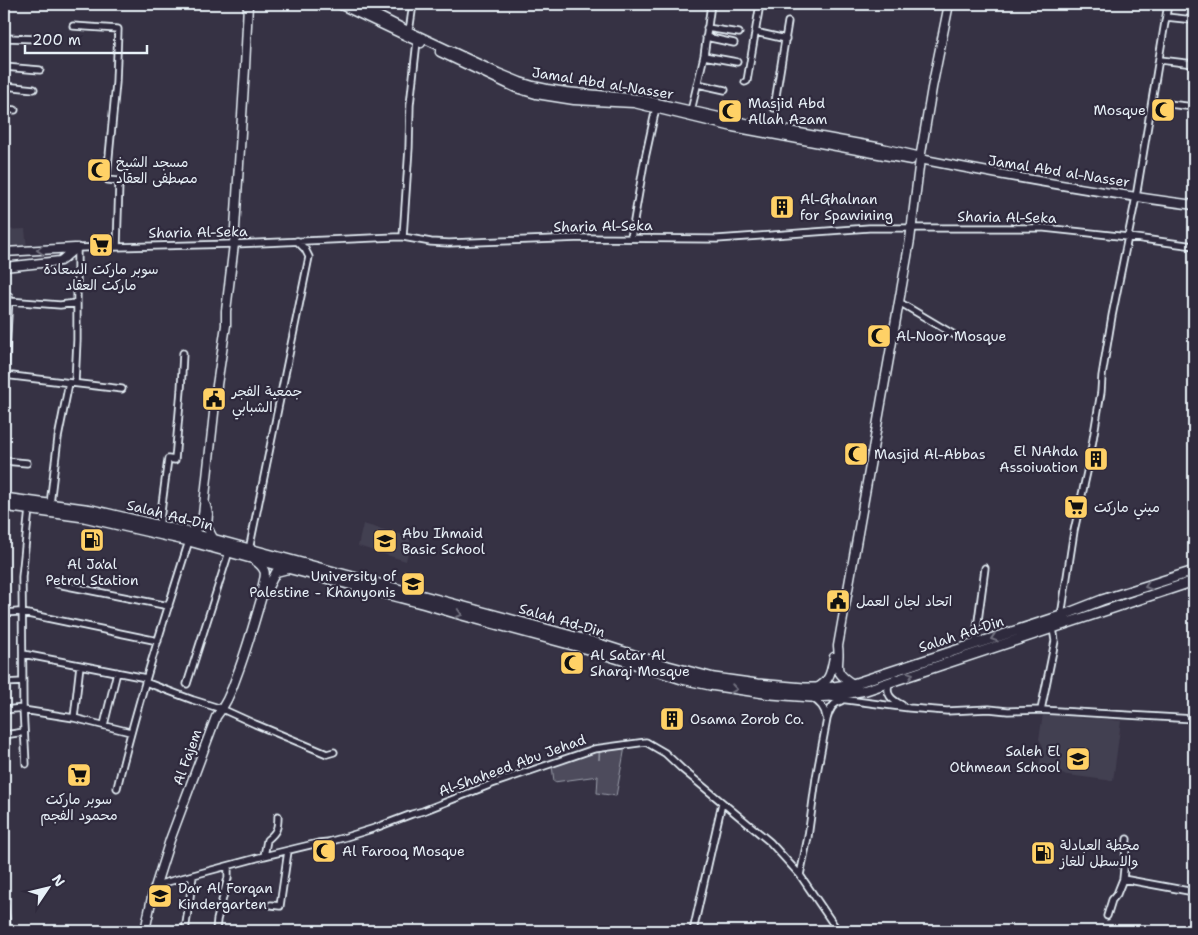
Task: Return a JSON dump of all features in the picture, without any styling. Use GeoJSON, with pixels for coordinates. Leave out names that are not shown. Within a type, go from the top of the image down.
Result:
{"type":"FeatureCollection","features":[{"type":"Feature","properties":{"kind":"highway","name":"Salah Ad-Din"},"geometry":{"type":"LineString","coordinates":[[4,498],[50,504],[117,521],[190,537],[214,540],[432,602]]}},
{"type":"Feature","properties":{"kind":"highway","name":"Salah Ad-Din"},"geometry":{"type":"LineString","coordinates":[[4,506],[91,514]]}},
{"type":"Feature","properties":{"kind":"highway","name":"Salah Ad-Din"},"geometry":{"type":"LineString","coordinates":[[117,521],[159,526],[253,559],[590,641],[647,660],[684,675],[771,694],[811,697],[824,697],[854,692],[890,682],[1194,581]]}},
{"type":"Feature","properties":{"kind":"highway","name":"Salah Ad-Din"},"geometry":{"type":"LineString","coordinates":[[712,681],[804,688],[835,687],[853,684],[1194,570]]}},
{"type":"Feature","properties":{"kind":"highway"},"geometry":{"type":"LineString","coordinates":[[1181,575],[1177,580],[1182,585]]}},
{"type":"Feature","properties":{"kind":"main road"},"geometry":{"type":"LineString","coordinates":[[190,537],[200,525],[204,502],[217,385],[226,325],[234,244],[248,4]]}},
{"type":"Feature","properties":{"kind":"main road","name":"Jamal Abd al-Nasser"},"geometry":{"type":"LineString","coordinates":[[339,4],[498,73],[547,90],[639,99],[733,127],[914,160],[920,159],[1024,180],[1194,205]]}},
{"type":"Feature","properties":{"kind":"main road","name":"Jamal Abd al-Nasser"},"geometry":{"type":"LineString","coordinates":[[354,4],[407,33],[417,41],[516,88],[536,94],[574,100],[634,103],[691,114]]}},
{"type":"Feature","properties":{"kind":"main road"},"geometry":{"type":"LineString","coordinates":[[853,684],[839,672],[838,646],[899,302],[932,88],[949,4]]}},
{"type":"Feature","properties":{"kind":"main road"},"geometry":{"type":"LineString","coordinates":[[4,267],[60,261],[70,251],[77,248]]}},
{"type":"Feature","properties":{"kind":"main road","name":"Sharia Al-Seka"},"geometry":{"type":"LineString","coordinates":[[4,252],[77,248]]}},
{"type":"Feature","properties":{"kind":"main road"},"geometry":{"type":"LineString","coordinates":[[204,502],[208,514],[207,527],[214,540]]}},
{"type":"Feature","properties":{"kind":"main road"},"geometry":{"type":"LineString","coordinates":[[253,559],[265,571],[262,596]]}},
{"type":"Feature","properties":{"kind":"main road"},"geometry":{"type":"LineString","coordinates":[[262,596],[276,572],[291,569]]}},
{"type":"Feature","properties":{"kind":"main road","name":"Al Fajem"},"geometry":{"type":"LineString","coordinates":[[145,931],[152,897],[170,840],[216,717],[232,688],[245,655],[262,596]]}},
{"type":"Feature","properties":{"kind":"main road"},"geometry":{"type":"LineString","coordinates":[[817,688],[829,678],[838,646]]}},
{"type":"Feature","properties":{"kind":"street"},"geometry":{"type":"LineString","coordinates":[[407,33],[413,4]]}},
{"type":"Feature","properties":{"kind":"street"},"geometry":{"type":"LineString","coordinates":[[691,114],[704,56],[710,4]]}},
{"type":"Feature","properties":{"kind":"street"},"geometry":{"type":"LineString","coordinates":[[745,82],[747,81],[760,4]]}},
{"type":"Feature","properties":{"kind":"street"},"geometry":{"type":"LineString","coordinates":[[1061,616],[1074,531],[1102,392],[1102,376],[1112,316],[1136,196],[1168,4]]}},
{"type":"Feature","properties":{"kind":"street"},"geometry":{"type":"LineString","coordinates":[[1166,17],[1194,20]]}},
{"type":"Feature","properties":{"kind":"street"},"geometry":{"type":"LineString","coordinates":[[774,108],[788,22]]}},
{"type":"Feature","properties":{"kind":"street"},"geometry":{"type":"LineString","coordinates":[[73,26],[118,29],[116,83],[107,177],[108,180],[118,181],[119,183],[117,247]]}},
{"type":"Feature","properties":{"kind":"street"},"geometry":{"type":"LineString","coordinates":[[706,28],[739,33]]}},
{"type":"Feature","properties":{"kind":"street"},"geometry":{"type":"LineString","coordinates":[[755,32],[786,39]]}},
{"type":"Feature","properties":{"kind":"street"},"geometry":{"type":"LineString","coordinates":[[706,37],[734,43]]}},
{"type":"Feature","properties":{"kind":"street"},"geometry":{"type":"LineString","coordinates":[[4,38],[40,39]]}},
{"type":"Feature","properties":{"kind":"street"},"geometry":{"type":"LineString","coordinates":[[403,237],[410,106],[417,41]]}},
{"type":"Feature","properties":{"kind":"street"},"geometry":{"type":"LineString","coordinates":[[704,56],[737,62]]}},
{"type":"Feature","properties":{"kind":"street"},"geometry":{"type":"LineString","coordinates":[[1160,60],[1194,64]]}},
{"type":"Feature","properties":{"kind":"street"},"geometry":{"type":"LineString","coordinates":[[4,67],[40,70]]}},
{"type":"Feature","properties":{"kind":"street"},"geometry":{"type":"LineString","coordinates":[[698,84],[725,90]]}},
{"type":"Feature","properties":{"kind":"street"},"geometry":{"type":"LineString","coordinates":[[4,86],[34,89]]}},
{"type":"Feature","properties":{"kind":"street"},"geometry":{"type":"LineString","coordinates":[[1152,102],[1194,107]]}},
{"type":"Feature","properties":{"kind":"street"},"geometry":{"type":"LineString","coordinates":[[631,238],[656,108]]}},
{"type":"Feature","properties":{"kind":"street"},"geometry":{"type":"LineString","coordinates":[[4,109],[15,110]]}},
{"type":"Feature","properties":{"kind":"street","name":"Sharia Al-Seka"},"geometry":{"type":"LineString","coordinates":[[77,248],[403,237],[449,243],[572,238],[717,239],[869,228],[1044,228],[1194,246]]}},
{"type":"Feature","properties":{"kind":"street"},"geometry":{"type":"LineString","coordinates":[[249,550],[309,257],[305,249],[297,242]]}},
{"type":"Feature","properties":{"kind":"street"},"geometry":{"type":"LineString","coordinates":[[50,504],[58,438],[72,383],[77,340],[77,248]]}},
{"type":"Feature","properties":{"kind":"street"},"geometry":{"type":"LineString","coordinates":[[76,303],[60,304],[6,298],[4,374],[122,389]]}},
{"type":"Feature","properties":{"kind":"street"},"geometry":{"type":"LineString","coordinates":[[899,302],[958,337]]}},
{"type":"Feature","properties":{"kind":"street"},"geometry":{"type":"LineString","coordinates":[[159,526],[168,458],[175,460],[183,353]]}},
{"type":"Feature","properties":{"kind":"street"},"geometry":{"type":"LineString","coordinates":[[4,461],[27,463]]}},
{"type":"Feature","properties":{"kind":"street"},"geometry":{"type":"LineString","coordinates":[[26,764],[23,709],[22,576],[29,509]]}},
{"type":"Feature","properties":{"kind":"street"},"geometry":{"type":"LineString","coordinates":[[117,788],[130,732],[190,537]]}},
{"type":"Feature","properties":{"kind":"street"},"geometry":{"type":"LineString","coordinates":[[187,684],[229,552]]}},
{"type":"Feature","properties":{"kind":"street"},"geometry":{"type":"LineString","coordinates":[[976,644],[985,568]]}},
{"type":"Feature","properties":{"kind":"street"},"geometry":{"type":"LineString","coordinates":[[57,584],[169,606]]}},
{"type":"Feature","properties":{"kind":"street"},"geometry":{"type":"LineString","coordinates":[[4,612],[18,612],[158,640]]}},
{"type":"Feature","properties":{"kind":"street"},"geometry":{"type":"LineString","coordinates":[[1041,710],[1054,642],[1053,628]]}},
{"type":"Feature","properties":{"kind":"street"},"geometry":{"type":"LineString","coordinates":[[23,654],[117,672],[146,680],[192,700],[222,709],[327,754],[334,752]]}},
{"type":"Feature","properties":{"kind":"street"},"geometry":{"type":"LineString","coordinates":[[74,718],[80,665]]}},
{"type":"Feature","properties":{"kind":"street"},"geometry":{"type":"LineString","coordinates":[[104,726],[117,672]]}},
{"type":"Feature","properties":{"kind":"street"},"geometry":{"type":"LineString","coordinates":[[4,683],[23,682]]}},
{"type":"Feature","properties":{"kind":"street"},"geometry":{"type":"LineString","coordinates":[[890,682],[887,689],[890,697],[909,708]]}},
{"type":"Feature","properties":{"kind":"street"},"geometry":{"type":"LineString","coordinates":[[811,697],[823,707],[827,719]]}},
{"type":"Feature","properties":{"kind":"street"},"geometry":{"type":"LineString","coordinates":[[824,697],[909,708],[1041,710],[1194,719]]}},
{"type":"Feature","properties":{"kind":"street"},"geometry":{"type":"LineString","coordinates":[[800,875],[827,719],[832,706],[842,700]]}},
{"type":"Feature","properties":{"kind":"street"},"geometry":{"type":"LineString","coordinates":[[4,710],[23,709],[74,718],[130,732]]}},
{"type":"Feature","properties":{"kind":"street"},"geometry":{"type":"LineString","coordinates":[[4,735],[24,732]]}},
{"type":"Feature","properties":{"kind":"street","name":"Al-Shaheed Abu Jehad"},"geometry":{"type":"LineString","coordinates":[[156,886],[264,856],[328,842],[375,828],[492,784],[594,749],[646,742],[665,754],[770,842],[800,875],[838,931]]}},
{"type":"Feature","properties":{"kind":"street"},"geometry":{"type":"LineString","coordinates":[[693,931],[722,803]]}},
{"type":"Feature","properties":{"kind":"street"},"geometry":{"type":"LineString","coordinates":[[264,856],[267,840],[278,827],[278,816]]}},
{"type":"Feature","properties":{"kind":"street"},"geometry":{"type":"LineString","coordinates":[[1107,916],[1112,900],[1117,894],[1123,879],[1127,839]]}},
{"type":"Feature","properties":{"kind":"street"},"geometry":{"type":"LineString","coordinates":[[271,905],[280,906],[288,851]]}},
{"type":"Feature","properties":{"kind":"street"},"geometry":{"type":"LineString","coordinates":[[216,931],[228,878],[228,866]]}},
{"type":"Feature","properties":{"kind":"street"},"geometry":{"type":"LineString","coordinates":[[185,931],[193,876]]}},
{"type":"Feature","properties":{"kind":"street"},"geometry":{"type":"LineString","coordinates":[[1123,879],[1194,892]]}},
{"type":"Feature","properties":{"kind":"street"},"geometry":{"type":"LineString","coordinates":[[4,898],[8,931]]}},
{"type":"Feature","properties":{"kind":"shaded area"},"geometry":{"type":"Polygon","coordinates":[[[25,229],[27,249],[4,250],[4,230],[25,229]]]}},
{"type":"Feature","properties":{"kind":"shaded area","name":"Abu Ihmaid Basic School"},"geometry":{"type":"Polygon","coordinates":[[[363,524],[411,537],[406,561],[358,546],[363,524]]]}},
{"type":"Feature","properties":{"kind":"shaded area","name":"Saleh El Othmean School"},"geometry":{"type":"Polygon","coordinates":[[[1043,714],[1121,721],[1113,781],[1038,771],[1043,746],[1039,739],[1043,714]]]}},
{"type":"Feature","properties":{"kind":"shaded area"},"geometry":{"type":"Polygon","coordinates":[[[625,747],[616,796],[597,793],[598,776],[554,782],[552,765],[599,751],[599,760],[600,751],[625,747]]]}},
{"type":"Feature","properties":{"kind":"place","name":"Mosque"},"geometry":{"type":"Point","coordinates":[1163,110]}},
{"type":"Feature","properties":{"kind":"place","name":"Masjid Abd Allah Azam"},"geometry":{"type":"Point","coordinates":[730,111]}},
{"type":"Feature","properties":{"kind":"place","name":"مسجد الشيخ مصطفى العقاد"},"geometry":{"type":"Point","coordinates":[99,170]}},
{"type":"Feature","properties":{"kind":"place","name":"Al-Ghalnan for Spawining"},"geometry":{"type":"Point","coordinates":[782,207]}},
{"type":"Feature","properties":{"kind":"place","name":"سوبر ماركت السعادة ماركت العقاد"},"geometry":{"type":"Point","coordinates":[101,245]}},
{"type":"Feature","properties":{"kind":"place","name":"Al-Noor Mosque"},"geometry":{"type":"Point","coordinates":[879,336]}},
{"type":"Feature","properties":{"kind":"place","name":"جمعية الفجر الشبابي"},"geometry":{"type":"Point","coordinates":[214,399]}},
{"type":"Feature","properties":{"kind":"place","name":"Masjid Al-Abbas"},"geometry":{"type":"Point","coordinates":[856,454]}},
{"type":"Feature","properties":{"kind":"place","name":"El NAhda Assoiuation"},"geometry":{"type":"Point","coordinates":[1096,459]}},
{"type":"Feature","properties":{"kind":"place","name":"ميني ماركت"},"geometry":{"type":"Point","coordinates":[1076,507]}},
{"type":"Feature","properties":{"kind":"place","name":"Al Ja'al Petrol Station"},"geometry":{"type":"Point","coordinates":[92,540]}},
{"type":"Feature","properties":{"kind":"place","name":"Abu Ihmaid Basic School"},"geometry":{"type":"Point","coordinates":[385,541]}},
{"type":"Feature","properties":{"kind":"place","name":"University of Palestine - Khanyonis"},"geometry":{"type":"Point","coordinates":[413,584]}},
{"type":"Feature","properties":{"kind":"place","name":"اتحاد لجان العمل"},"geometry":{"type":"Point","coordinates":[838,601]}},
{"type":"Feature","properties":{"kind":"place","name":"Al Satar Al Sharqi Mosque"},"geometry":{"type":"Point","coordinates":[572,663]}},
{"type":"Feature","properties":{"kind":"place","name":"Osama Zorob Co."},"geometry":{"type":"Point","coordinates":[672,719]}},
{"type":"Feature","properties":{"kind":"place","name":"Saleh El Othmean School"},"geometry":{"type":"Point","coordinates":[1078,759]}},
{"type":"Feature","properties":{"kind":"place","name":"سوبر ماركت محمود الفجم"},"geometry":{"type":"Point","coordinates":[79,775]}},
{"type":"Feature","properties":{"kind":"place","name":"Al Farooq Mosque"},"geometry":{"type":"Point","coordinates":[324,851]}},
{"type":"Feature","properties":{"kind":"place","name":"محطة العبادلة والاسطل للغاز"},"geometry":{"type":"Point","coordinates":[1043,853]}},
{"type":"Feature","properties":{"kind":"place","name":"Dar Al Forqan Kindergarten"},"geometry":{"type":"Point","coordinates":[160,896]}}]}
